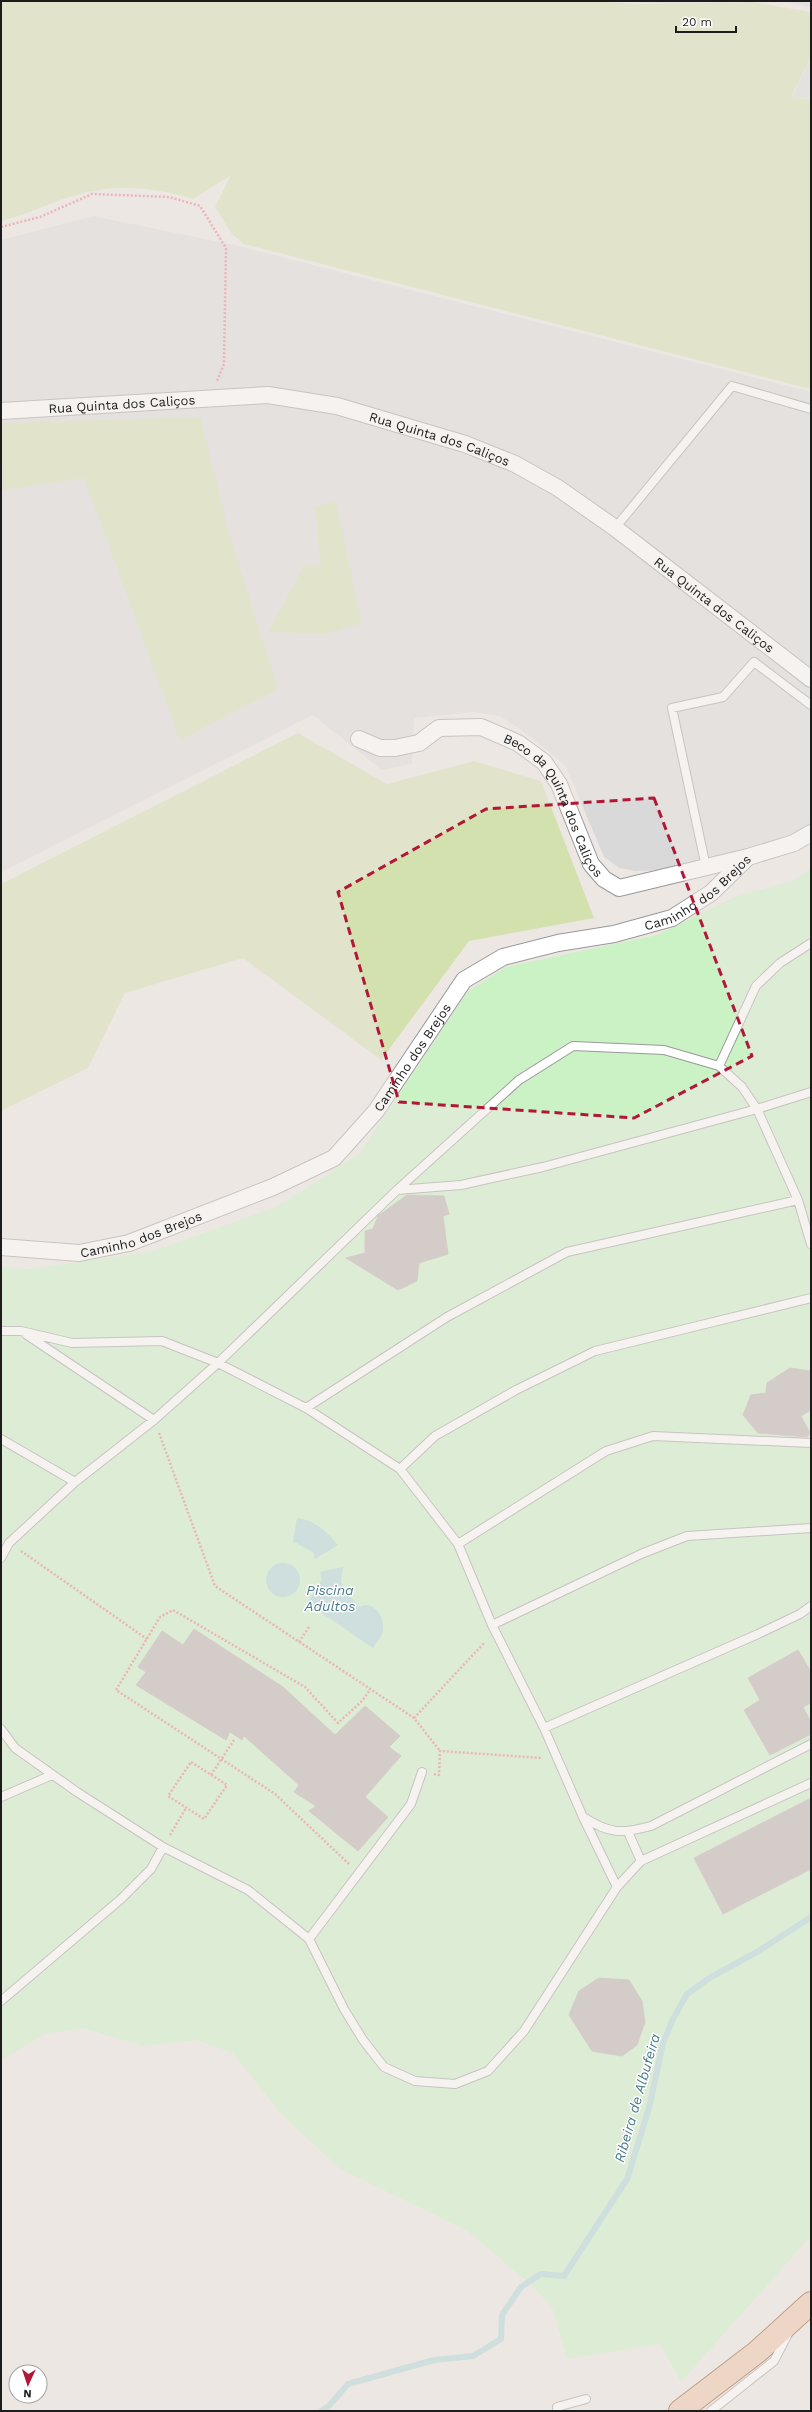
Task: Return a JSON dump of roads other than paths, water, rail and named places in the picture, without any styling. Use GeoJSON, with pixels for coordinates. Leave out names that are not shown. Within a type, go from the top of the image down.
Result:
{"type":"FeatureCollection","features":[{"type":"Feature","properties":{"kind":"main road"},"geometry":{"type":"LineString","coordinates":[[680,2411],[757,2352],[811,2303]]}},
{"type":"Feature","properties":{"kind":"street","name":"Rua Quinta dos Caliços"},"geometry":{"type":"LineString","coordinates":[[1,411],[268,395],[337,406],[465,444],[514,464],[558,488],[615,528],[811,679]]}},
{"type":"Feature","properties":{"kind":"street","name":"Beco da Quinta dos Caliços"},"geometry":{"type":"LineString","coordinates":[[359,739],[380,748],[395,748],[419,744],[439,728],[481,727],[518,743],[544,762],[559,784],[591,864],[604,880],[619,888],[748,857]]}},
{"type":"Feature","properties":{"kind":"street","name":"Caminho dos Brejos"},"geometry":{"type":"LineString","coordinates":[[1,1247],[79,1253],[129,1242],[273,1187],[334,1158],[376,1111],[464,980],[503,957],[558,943],[614,934],[672,918],[711,893],[748,857],[794,843],[811,833]]}},
{"type":"Feature","properties":{"kind":"lane"},"geometry":{"type":"LineString","coordinates":[[615,528],[732,386],[811,409]]}},
{"type":"Feature","properties":{"kind":"lane"},"geometry":{"type":"LineString","coordinates":[[706,867],[672,708],[723,697],[754,662],[811,705]]}},
{"type":"Feature","properties":{"kind":"lane"},"geometry":{"type":"LineString","coordinates":[[718,1066],[756,986],[780,963],[811,943]]}},
{"type":"Feature","properties":{"kind":"lane"},"geometry":{"type":"LineString","coordinates":[[1,1558],[9,1543],[75,1482],[154,1420],[218,1363],[397,1190],[519,1080],[573,1046],[664,1050],[718,1066],[742,1087],[757,1109],[798,1200],[811,1244]]}},
{"type":"Feature","properties":{"kind":"lane"},"geometry":{"type":"LineString","coordinates":[[397,1190],[461,1185],[535,1169],[757,1109],[811,1092]]}},
{"type":"Feature","properties":{"kind":"lane"},"geometry":{"type":"LineString","coordinates":[[306,1408],[447,1317],[567,1252],[798,1200]]}},
{"type":"Feature","properties":{"kind":"lane"},"geometry":{"type":"LineString","coordinates":[[400,1469],[435,1436],[516,1390],[595,1351],[811,1298]]}},
{"type":"Feature","properties":{"kind":"lane"},"geometry":{"type":"LineString","coordinates":[[1,1331],[22,1331],[72,1343],[162,1341],[218,1363],[306,1408],[400,1469],[458,1544],[494,1629],[544,1728],[583,1817],[617,1886]]}},
{"type":"Feature","properties":{"kind":"lane"},"geometry":{"type":"LineString","coordinates":[[22,1331],[154,1420]]}},
{"type":"Feature","properties":{"kind":"lane"},"geometry":{"type":"LineString","coordinates":[[458,1544],[606,1451],[653,1436],[811,1443]]}},
{"type":"Feature","properties":{"kind":"lane"},"geometry":{"type":"LineString","coordinates":[[1,1439],[75,1482]]}},
{"type":"Feature","properties":{"kind":"lane"},"geometry":{"type":"LineString","coordinates":[[494,1629],[641,1554],[687,1536],[811,1528]]}},
{"type":"Feature","properties":{"kind":"lane"},"geometry":{"type":"LineString","coordinates":[[1,1539],[9,1543]]}},
{"type":"Feature","properties":{"kind":"lane"},"geometry":{"type":"LineString","coordinates":[[544,1728],[758,1634],[800,1614],[811,1606]]}},
{"type":"Feature","properties":{"kind":"lane"},"geometry":{"type":"LineString","coordinates":[[1,1729],[16,1748],[52,1774],[163,1847],[248,1890],[310,1939],[344,2009],[363,2040],[384,2067],[415,2081],[455,2084],[488,2071],[524,2031],[617,1886],[641,1861],[811,1783]]}},
{"type":"Feature","properties":{"kind":"lane"},"geometry":{"type":"LineString","coordinates":[[583,1817],[603,1829],[628,1832],[651,1826],[811,1744]]}},
{"type":"Feature","properties":{"kind":"lane"},"geometry":{"type":"LineString","coordinates":[[310,1939],[411,1804],[422,1772]]}},
{"type":"Feature","properties":{"kind":"lane"},"geometry":{"type":"LineString","coordinates":[[1,1797],[52,1774]]}},
{"type":"Feature","properties":{"kind":"lane"},"geometry":{"type":"LineString","coordinates":[[628,1832],[641,1861]]}},
{"type":"Feature","properties":{"kind":"lane"},"geometry":{"type":"LineString","coordinates":[[1,2001],[120,1899],[150,1869],[163,1847]]}},
{"type":"Feature","properties":{"kind":"lane"},"geometry":{"type":"LineString","coordinates":[[711,2411],[774,2361],[794,2320]]}},
{"type":"Feature","properties":{"kind":"lane"},"geometry":{"type":"LineString","coordinates":[[557,2411],[557,2407],[586,2399]]}},
{"type":"Feature","properties":{"kind":"water"},"geometry":{"type":"Polygon","coordinates":[[[297,1518],[309,1521],[320,1527],[338,1545],[315,1559],[314,1553],[293,1541],[297,1518]]]}},
{"type":"Feature","properties":{"kind":"water","name":"Piscina Adultos"},"geometry":{"type":"Polygon","coordinates":[[[283,1563],[295,1568],[300,1580],[295,1592],[283,1597],[271,1592],[266,1580],[271,1568],[283,1563]]]}},
{"type":"Feature","properties":{"kind":"water","name":"Piscina Adultos"},"geometry":{"type":"Polygon","coordinates":[[[343,1567],[341,1581],[344,1589],[359,1607],[365,1605],[375,1608],[381,1617],[383,1623],[382,1634],[373,1648],[307,1603],[322,1580],[320,1572],[343,1567]]]}},
{"type":"Feature","properties":{"kind":"waterway","name":"Ribeira de Albufeira"},"geometry":{"type":"LineString","coordinates":[[321,2411],[329,2406],[348,2384],[434,2360],[473,2356],[501,2339],[502,2315],[521,2287],[541,2274],[564,2276],[627,2179],[649,2108],[663,2043],[673,2019],[687,1994],[711,1977],[757,1952],[811,1917]]}}]}
